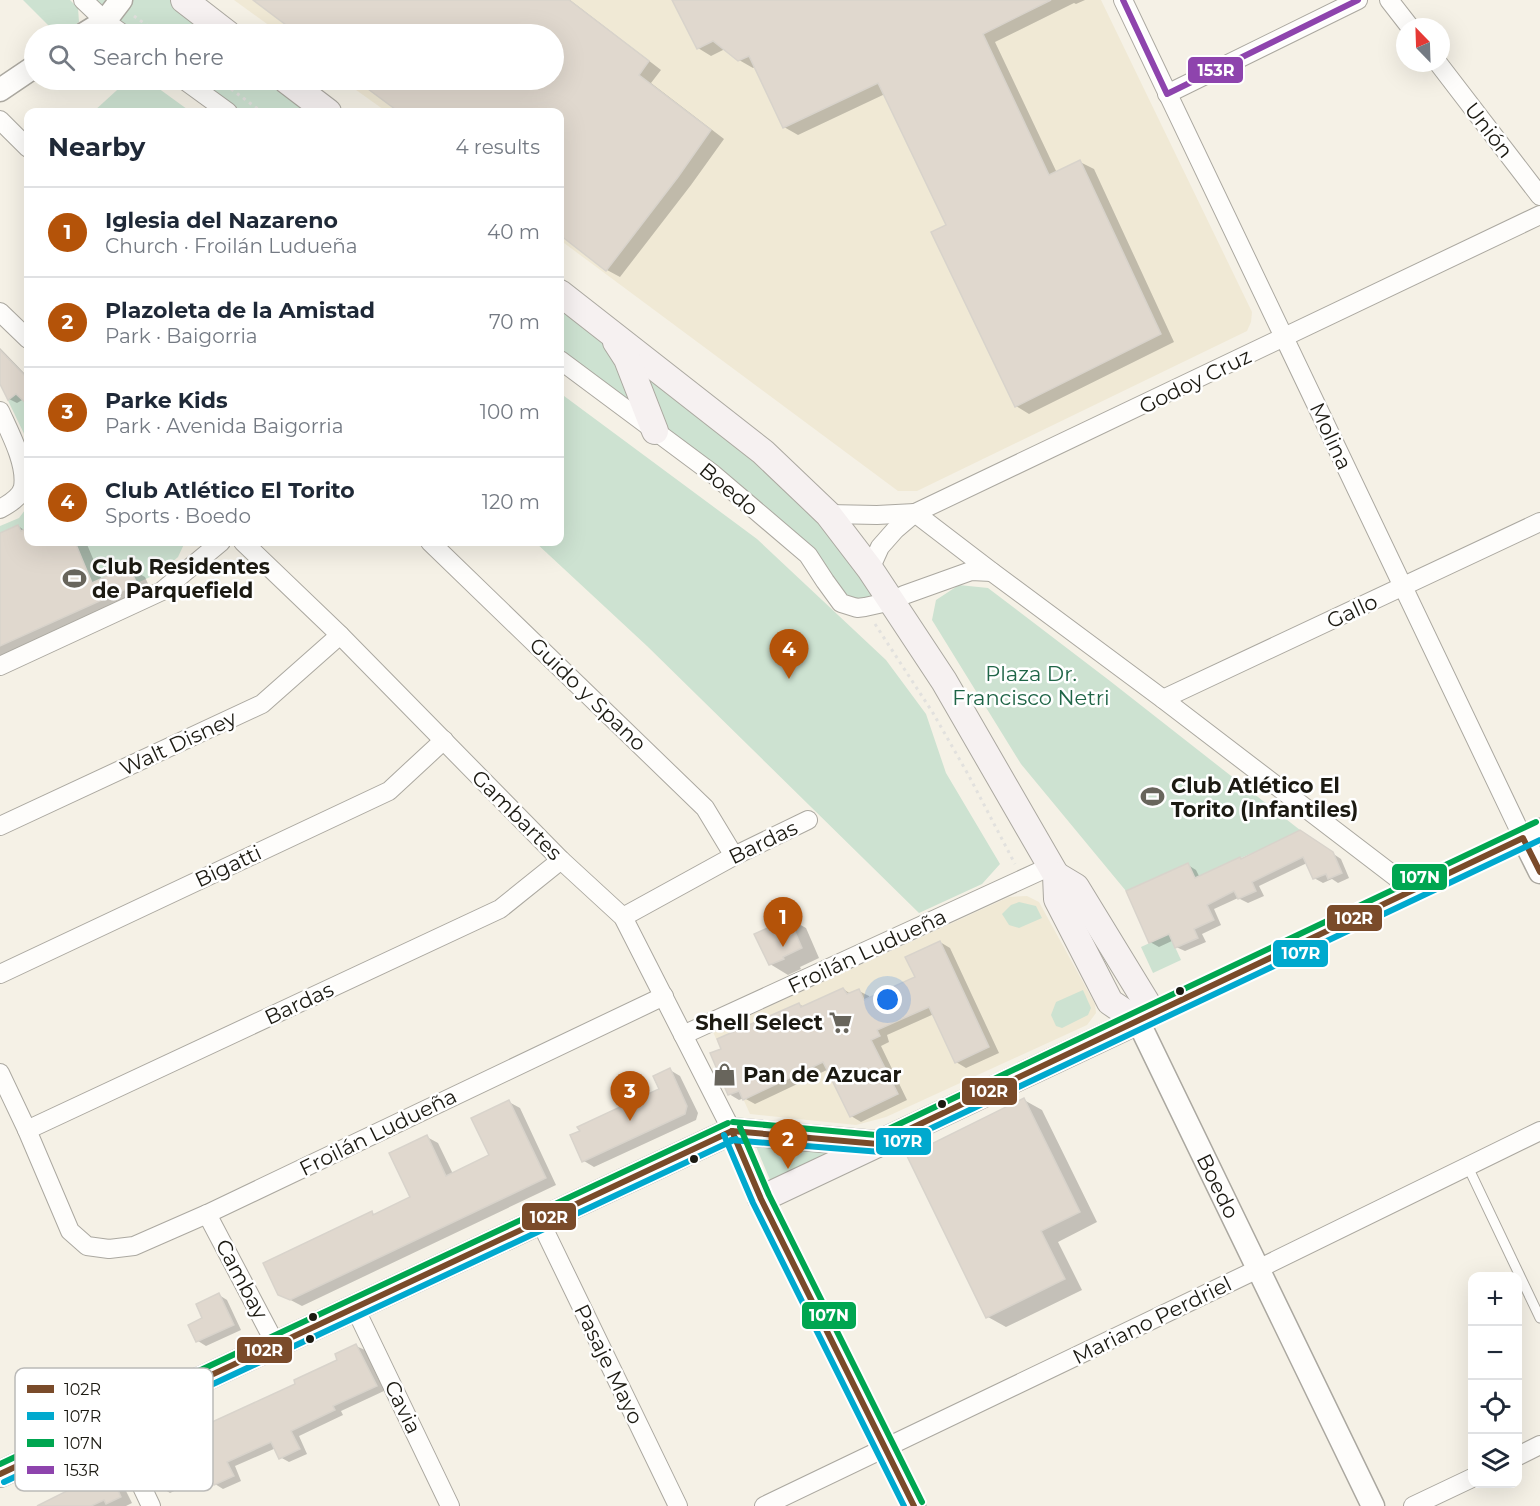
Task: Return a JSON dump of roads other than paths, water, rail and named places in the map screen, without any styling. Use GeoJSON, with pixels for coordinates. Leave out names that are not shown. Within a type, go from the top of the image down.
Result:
{"type":"FeatureCollection","features":[{"type":"Feature","properties":{"kind":"main road"},"geometry":{"type":"LineString","coordinates":[[184,0],[215,24]]}},
{"type":"Feature","properties":{"kind":"main road"},"geometry":{"type":"LineString","coordinates":[[299,90],[323,108]]}},
{"type":"Feature","properties":{"kind":"main road","name":"Boedo"},"geometry":{"type":"LineString","coordinates":[[564,296],[763,452],[828,514],[870,569],[944,681],[1054,871],[1076,887],[1146,1017]]}},
{"type":"Feature","properties":{"kind":"main road"},"geometry":{"type":"LineString","coordinates":[[610,332],[627,359],[655,431]]}},
{"type":"Feature","properties":{"kind":"main road"},"geometry":{"type":"LineString","coordinates":[[761,1199],[1146,1017]]}},
{"type":"Feature","properties":{"kind":"main road"},"geometry":{"type":"LineString","coordinates":[[213,1374],[732,1131],[878,1144]]}},
{"type":"Feature","properties":{"kind":"main road"},"geometry":{"type":"LineString","coordinates":[[0,1474],[15,1467]]}},
{"type":"Feature","properties":{"kind":"street"},"geometry":{"type":"LineString","coordinates":[[83,0],[115,8]]}},
{"type":"Feature","properties":{"kind":"street","name":"Molina"},"geometry":{"type":"LineString","coordinates":[[1123,0],[1403,588],[1531,834],[1540,872]]}},
{"type":"Feature","properties":{"kind":"street"},"geometry":{"type":"LineString","coordinates":[[1167,94],[1358,0]]}},
{"type":"Feature","properties":{"kind":"street"},"geometry":{"type":"LineString","coordinates":[[1389,0],[1403,18]]}},
{"type":"Feature","properties":{"kind":"street"},"geometry":{"type":"LineString","coordinates":[[96,24],[115,8]]}},
{"type":"Feature","properties":{"kind":"street"},"geometry":{"type":"LineString","coordinates":[[115,8],[120,24]]}},
{"type":"Feature","properties":{"kind":"street","name":"Unión"},"geometry":{"type":"LineString","coordinates":[[1444,72],[1540,196]]}},
{"type":"Feature","properties":{"kind":"street"},"geometry":{"type":"LineString","coordinates":[[0,90],[24,74]]}},
{"type":"Feature","properties":{"kind":"street"},"geometry":{"type":"LineString","coordinates":[[198,90],[222,108]]}},
{"type":"Feature","properties":{"kind":"street"},"geometry":{"type":"LineString","coordinates":[[0,120],[24,144]]}},
{"type":"Feature","properties":{"kind":"street","name":"Godoy Cruz"},"geometry":{"type":"LineString","coordinates":[[870,569],[880,547],[915,513],[1540,216]]}},
{"type":"Feature","properties":{"kind":"street"},"geometry":{"type":"LineString","coordinates":[[0,312],[24,335]]}},
{"type":"Feature","properties":{"kind":"street","name":"Boedo"},"geometry":{"type":"LineString","coordinates":[[564,363],[713,474],[808,555],[841,603],[857,608],[892,601],[971,571],[992,573]]}},
{"type":"Feature","properties":{"kind":"street"},"geometry":{"type":"LineString","coordinates":[[0,411],[15,443],[23,471],[23,489],[11,503],[0,509]]}},
{"type":"Feature","properties":{"kind":"street"},"geometry":{"type":"LineString","coordinates":[[828,514],[915,513],[1414,891]]}},
{"type":"Feature","properties":{"kind":"street","name":"Gallo"},"geometry":{"type":"LineString","coordinates":[[1163,699],[1540,522]]}},
{"type":"Feature","properties":{"kind":"street"},"geometry":{"type":"LineString","coordinates":[[0,666],[162,591],[216,546]]}},
{"type":"Feature","properties":{"kind":"street","name":"Gambartes"},"geometry":{"type":"LineString","coordinates":[[247,546],[340,635],[561,860],[623,917],[732,1131]]}},
{"type":"Feature","properties":{"kind":"street","name":"Guido y Spano"},"geometry":{"type":"LineString","coordinates":[[434,546],[705,808],[734,856]]}},
{"type":"Feature","properties":{"kind":"street","name":"Walt Disney"},"geometry":{"type":"LineString","coordinates":[[0,826],[262,704],[340,635]]}},
{"type":"Feature","properties":{"kind":"street","name":"Bigatti"},"geometry":{"type":"LineString","coordinates":[[0,974],[389,791],[444,741]]}},
{"type":"Feature","properties":{"kind":"street","name":"Bardas"},"geometry":{"type":"LineString","coordinates":[[623,917],[734,856],[808,820]]}},
{"type":"Feature","properties":{"kind":"street"},"geometry":{"type":"LineString","coordinates":[[1146,1017],[1531,834]]}},
{"type":"Feature","properties":{"kind":"street","name":"Bardas"},"geometry":{"type":"LineString","coordinates":[[27,1130],[500,909],[561,860]]}},
{"type":"Feature","properties":{"kind":"street","name":"Froilán Ludueña"},"geometry":{"type":"LineString","coordinates":[[683,1035],[1054,871]]}},
{"type":"Feature","properties":{"kind":"street","name":"Froilán Ludueña"},"geometry":{"type":"LineString","coordinates":[[27,1130],[70,1231],[87,1246],[109,1250],[134,1246],[207,1214],[663,996]]}},
{"type":"Feature","properties":{"kind":"street","name":"Boedo"},"geometry":{"type":"LineString","coordinates":[[1146,1017],[1258,1269],[1372,1506]]}},
{"type":"Feature","properties":{"kind":"street"},"geometry":{"type":"LineString","coordinates":[[0,1072],[27,1130]]}},
{"type":"Feature","properties":{"kind":"street"},"geometry":{"type":"LineString","coordinates":[[732,1131],[761,1199],[914,1506]]}},
{"type":"Feature","properties":{"kind":"street","name":"Mariano Perdriel"},"geometry":{"type":"LineString","coordinates":[[764,1506],[1540,1131]]}},
{"type":"Feature","properties":{"kind":"street","name":"Cambay"},"geometry":{"type":"LineString","coordinates":[[207,1214],[276,1345]]}},
{"type":"Feature","properties":{"kind":"street","name":"Pasaje Mayo"},"geometry":{"type":"LineString","coordinates":[[540,1221],[678,1506]]}},
{"type":"Feature","properties":{"kind":"street","name":"Cavia"},"geometry":{"type":"LineString","coordinates":[[356,1308],[450,1506]]}},
{"type":"Feature","properties":{"kind":"street"},"geometry":{"type":"LineString","coordinates":[[1522,1454],[1540,1445]]}},
{"type":"Feature","properties":{"kind":"street"},"geometry":{"type":"LineString","coordinates":[[1413,1506],[1468,1480]]}},
{"type":"Feature","properties":{"kind":"street"},"geometry":{"type":"LineString","coordinates":[[144,1491],[151,1506]]}},
{"type":"Feature","properties":{"kind":"lane"},"geometry":{"type":"LineString","coordinates":[[1468,1167],[1540,1318]]}},
{"type":"Feature","properties":{"kind":"place","name":"Club Residentes de Parquefield"},"geometry":{"type":"Point","coordinates":[74,578]}},
{"type":"Feature","properties":{"kind":"place","name":"Club Atlético El Torito"},"geometry":{"type":"Point","coordinates":[789,679]}},
{"type":"Feature","properties":{"kind":"place","name":"Club Atlético El Torito (Infantiles)"},"geometry":{"type":"Point","coordinates":[1153,797]}},
{"type":"Feature","properties":{"kind":"place","name":"Iglesia del Nazareno"},"geometry":{"type":"Point","coordinates":[783,947]}},
{"type":"Feature","properties":{"kind":"place","name":"Shell Select"},"geometry":{"type":"Point","coordinates":[841,1022]}},
{"type":"Feature","properties":{"kind":"place","name":"Pan de Azucar"},"geometry":{"type":"Point","coordinates":[725,1074]}},
{"type":"Feature","properties":{"kind":"place","name":"Parke Kids"},"geometry":{"type":"Point","coordinates":[630,1121]}},
{"type":"Feature","properties":{"kind":"place","name":"Plazoleta de la Amistad"},"geometry":{"type":"Point","coordinates":[788,1169]}},
{"type":"Feature","properties":{"kind":"park label","name":"Plaza Dr. Francisco Netri"},"geometry":{"type":"Point","coordinates":[1031,685]}}]}
